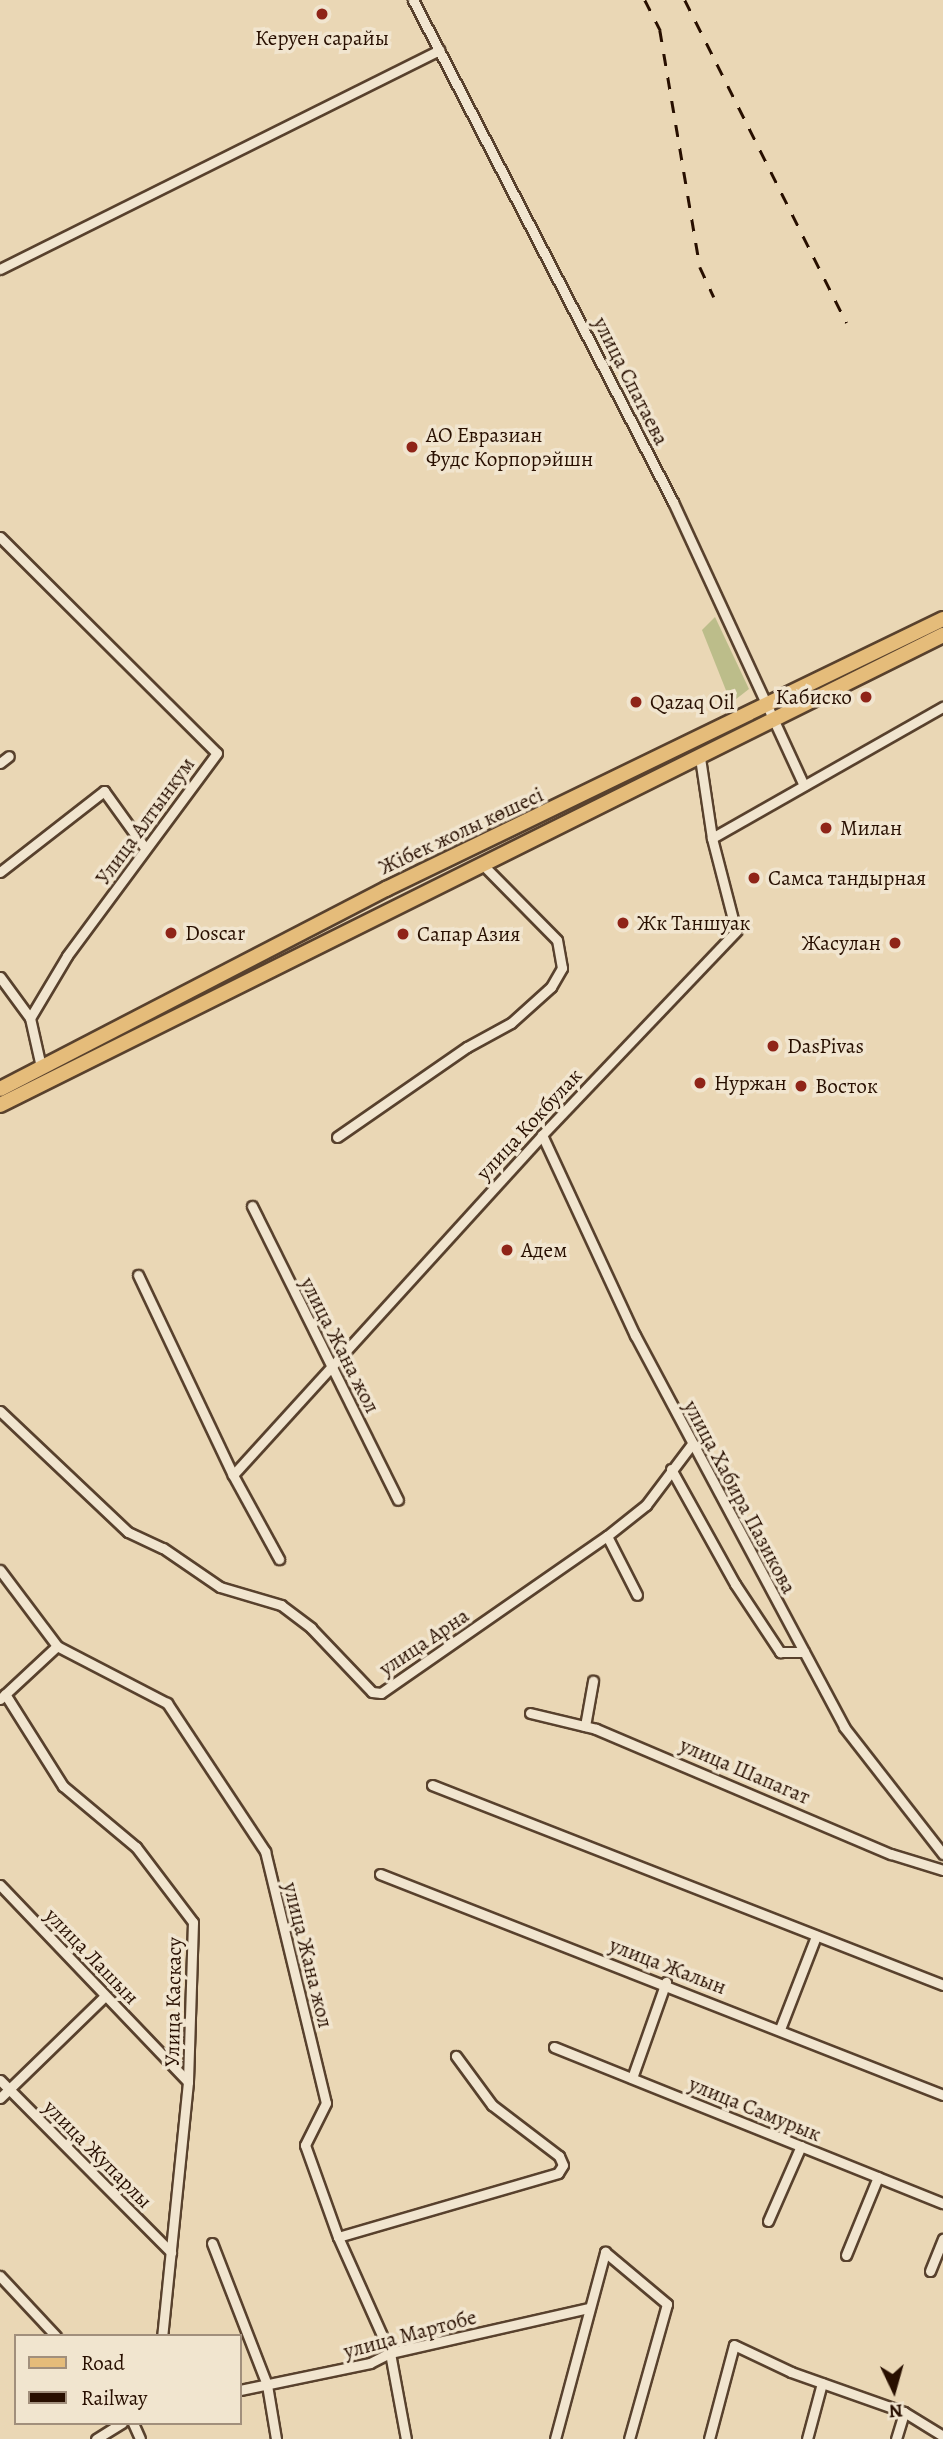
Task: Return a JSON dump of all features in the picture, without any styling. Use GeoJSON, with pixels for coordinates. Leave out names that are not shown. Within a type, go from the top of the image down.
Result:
{"type":"FeatureCollection","features":[{"type":"Feature","properties":{"kind":"main road","name":"Жібек жолы көшесі"},"geometry":{"type":"LineString","coordinates":[[0,1105],[481,863],[700,758],[772,713],[943,619]]}},
{"type":"Feature","properties":{"kind":"main road","name":"Жібек жолы көшесі"},"geometry":{"type":"LineString","coordinates":[[0,1089],[386,889],[943,635]]}},
{"type":"Feature","properties":{"kind":"street","name":"улица Спатаева"},"geometry":{"type":"LineString","coordinates":[[413,0],[673,502],[804,785]]}},
{"type":"Feature","properties":{"kind":"street"},"geometry":{"type":"LineString","coordinates":[[0,269],[440,50]]}},
{"type":"Feature","properties":{"kind":"street","name":"Улица Алтынкум"},"geometry":{"type":"LineString","coordinates":[[0,537],[217,753],[67,956],[30,1018]]}},
{"type":"Feature","properties":{"kind":"street"},"geometry":{"type":"LineString","coordinates":[[712,838],[943,707]]}},
{"type":"Feature","properties":{"kind":"street"},"geometry":{"type":"LineString","coordinates":[[0,763],[9,756]]}},
{"type":"Feature","properties":{"kind":"street","name":"улица Кокбулак"},"geometry":{"type":"LineString","coordinates":[[233,1475],[542,1135],[736,931],[712,838],[700,758]]}},
{"type":"Feature","properties":{"kind":"street"},"geometry":{"type":"LineString","coordinates":[[0,872],[104,791],[145,848]]}},
{"type":"Feature","properties":{"kind":"street"},"geometry":{"type":"LineString","coordinates":[[337,1137],[467,1047],[510,1023],[551,986],[562,968],[557,940],[481,863]]}},
{"type":"Feature","properties":{"kind":"street"},"geometry":{"type":"LineString","coordinates":[[0,977],[30,1018],[41,1067]]}},
{"type":"Feature","properties":{"kind":"street","name":"улица Хабира Пазикова"},"geometry":{"type":"LineString","coordinates":[[542,1135],[635,1335],[844,1727],[943,1854]]}},
{"type":"Feature","properties":{"kind":"street","name":"улица Жана жол"},"geometry":{"type":"LineString","coordinates":[[251,1206],[398,1500]]}},
{"type":"Feature","properties":{"kind":"street"},"geometry":{"type":"LineString","coordinates":[[138,1275],[233,1475],[279,1559]]}},
{"type":"Feature","properties":{"kind":"street","name":"улица Арна"},"geometry":{"type":"LineString","coordinates":[[0,1411],[128,1532],[163,1548],[220,1587],[281,1605],[311,1628],[372,1692],[381,1693],[607,1536],[646,1505],[692,1444]]}},
{"type":"Feature","properties":{"kind":"street"},"geometry":{"type":"LineString","coordinates":[[671,1469],[735,1584],[780,1652],[804,1652]]}},
{"type":"Feature","properties":{"kind":"street"},"geometry":{"type":"LineString","coordinates":[[607,1536],[637,1595]]}},
{"type":"Feature","properties":{"kind":"street","name":"улица Жана жол"},"geometry":{"type":"LineString","coordinates":[[0,1570],[57,1646],[167,1703],[265,1851],[326,2102],[305,2145],[338,2238],[390,2353],[406,2439]]}},
{"type":"Feature","properties":{"kind":"street"},"geometry":{"type":"LineString","coordinates":[[3,1697],[57,1646]]}},
{"type":"Feature","properties":{"kind":"street"},"geometry":{"type":"LineString","coordinates":[[585,1726],[593,1681]]}},
{"type":"Feature","properties":{"kind":"street","name":"Улица Каскасу"},"geometry":{"type":"LineString","coordinates":[[3,1697],[63,1786],[136,1847],[192,1922],[188,2082],[162,2334]]}},
{"type":"Feature","properties":{"kind":"street","name":"улица Шапагат"},"geometry":{"type":"LineString","coordinates":[[530,1713],[585,1726],[754,1793],[891,1854],[943,1870]]}},
{"type":"Feature","properties":{"kind":"street"},"geometry":{"type":"LineString","coordinates":[[432,1785],[943,1985]]}},
{"type":"Feature","properties":{"kind":"street","name":"улица Жалын"},"geometry":{"type":"LineString","coordinates":[[380,1874],[666,1982],[943,2095]]}},
{"type":"Feature","properties":{"kind":"street","name":"улица Лашын"},"geometry":{"type":"LineString","coordinates":[[0,1885],[188,2082]]}},
{"type":"Feature","properties":{"kind":"street"},"geometry":{"type":"LineString","coordinates":[[780,2029],[816,1936]]}},
{"type":"Feature","properties":{"kind":"street"},"geometry":{"type":"LineString","coordinates":[[632,2078],[666,1982]]}},
{"type":"Feature","properties":{"kind":"street"},"geometry":{"type":"LineString","coordinates":[[0,2098],[105,1996]]}},
{"type":"Feature","properties":{"kind":"street","name":"улица Самурык"},"geometry":{"type":"LineString","coordinates":[[554,2047],[943,2203]]}},
{"type":"Feature","properties":{"kind":"street"},"geometry":{"type":"LineString","coordinates":[[338,2238],[558,2173],[563,2165],[559,2156],[492,2105],[456,2056]]}},
{"type":"Feature","properties":{"kind":"street","name":"улица Жупарлы"},"geometry":{"type":"LineString","coordinates":[[0,2080],[171,2252]]}},
{"type":"Feature","properties":{"kind":"street"},"geometry":{"type":"LineString","coordinates":[[768,2221],[801,2146]]}},
{"type":"Feature","properties":{"kind":"street"},"geometry":{"type":"LineString","coordinates":[[846,2255],[878,2177]]}},
{"type":"Feature","properties":{"kind":"street"},"geometry":{"type":"LineString","coordinates":[[930,2271],[943,2238]]}},
{"type":"Feature","properties":{"kind":"street"},"geometry":{"type":"LineString","coordinates":[[212,2243],[267,2385],[276,2439]]}},
{"type":"Feature","properties":{"kind":"street"},"geometry":{"type":"LineString","coordinates":[[555,2439],[605,2252],[667,2304],[629,2439]]}},
{"type":"Feature","properties":{"kind":"street"},"geometry":{"type":"LineString","coordinates":[[0,2276],[54,2334]]}},
{"type":"Feature","properties":{"kind":"street","name":"улица Мартобе"},"geometry":{"type":"LineString","coordinates":[[242,2390],[370,2363],[390,2353],[588,2308]]}},
{"type":"Feature","properties":{"kind":"street"},"geometry":{"type":"LineString","coordinates":[[709,2439],[734,2345],[822,2383],[904,2412],[943,2436]]}},
{"type":"Feature","properties":{"kind":"street"},"geometry":{"type":"LineString","coordinates":[[807,2439],[822,2383]]}},
{"type":"Feature","properties":{"kind":"street"},"geometry":{"type":"LineString","coordinates":[[897,2439],[904,2412]]}},
{"type":"Feature","properties":{"kind":"street"},"geometry":{"type":"LineString","coordinates":[[96,2439],[119,2425]]}},
{"type":"Feature","properties":{"kind":"green space"},"geometry":{"type":"Polygon","coordinates":[[[715,617],[749,689],[731,703],[702,630],[715,617]]]}},
{"type":"Feature","properties":{"kind":"railway"},"geometry":{"type":"LineString","coordinates":[[645,0],[660,30],[700,267],[714,297]]}},
{"type":"Feature","properties":{"kind":"railway"},"geometry":{"type":"LineString","coordinates":[[685,0],[847,323]]}},
{"type":"Feature","properties":{"kind":"place","name":"Керуен сарайы"},"geometry":{"type":"Point","coordinates":[322,14]}},
{"type":"Feature","properties":{"kind":"place","name":"АО Евразиан Фудс Корпорэйшн"},"geometry":{"type":"Point","coordinates":[412,447]}},
{"type":"Feature","properties":{"kind":"place","name":"Кабиско"},"geometry":{"type":"Point","coordinates":[866,697]}},
{"type":"Feature","properties":{"kind":"place","name":"Qazaq Oil"},"geometry":{"type":"Point","coordinates":[636,702]}},
{"type":"Feature","properties":{"kind":"place","name":"Милан"},"geometry":{"type":"Point","coordinates":[826,828]}},
{"type":"Feature","properties":{"kind":"place","name":"Самса тандырная"},"geometry":{"type":"Point","coordinates":[754,878]}},
{"type":"Feature","properties":{"kind":"place","name":"Жк Таншуак"},"geometry":{"type":"Point","coordinates":[623,923]}},
{"type":"Feature","properties":{"kind":"place","name":"Doscar"},"geometry":{"type":"Point","coordinates":[171,933]}},
{"type":"Feature","properties":{"kind":"place","name":"Сапар Азия"},"geometry":{"type":"Point","coordinates":[403,934]}},
{"type":"Feature","properties":{"kind":"place","name":"Жасулан"},"geometry":{"type":"Point","coordinates":[895,943]}},
{"type":"Feature","properties":{"kind":"place","name":"DasPivas"},"geometry":{"type":"Point","coordinates":[773,1046]}},
{"type":"Feature","properties":{"kind":"place","name":"Нуржан"},"geometry":{"type":"Point","coordinates":[700,1083]}},
{"type":"Feature","properties":{"kind":"place","name":"Восток"},"geometry":{"type":"Point","coordinates":[801,1086]}},
{"type":"Feature","properties":{"kind":"place","name":"Адем"},"geometry":{"type":"Point","coordinates":[507,1250]}}]}
